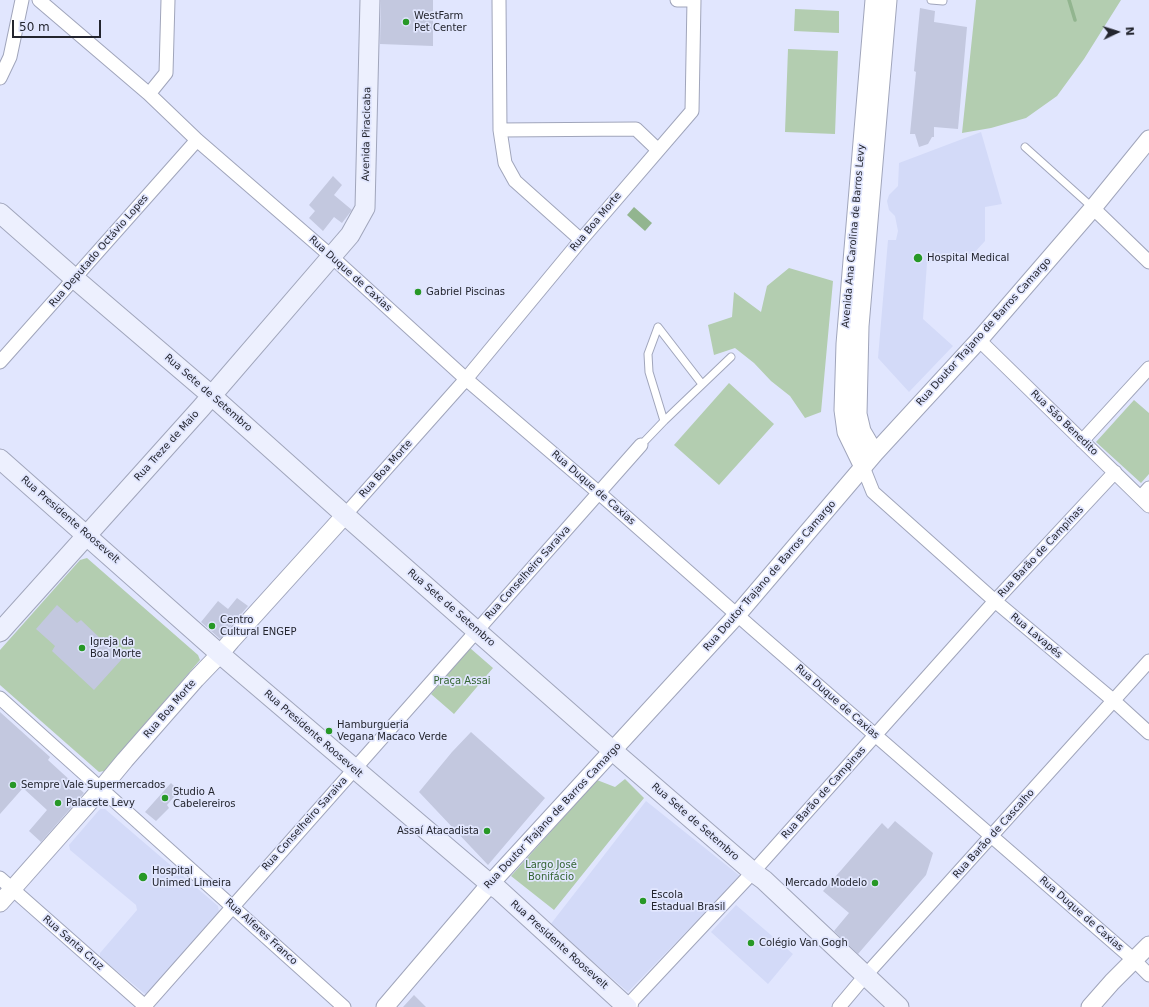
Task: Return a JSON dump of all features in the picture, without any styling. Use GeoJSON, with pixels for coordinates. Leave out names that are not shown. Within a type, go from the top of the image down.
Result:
{"type":"FeatureCollection","features":[{"type":"Feature","properties":{"kind":"main road","name":"Avenida Piracicaba"},"geometry":{"type":"LineString","coordinates":[[332,257],[350,235],[365,208],[370,0]]}},
{"type":"Feature","properties":{"kind":"main road","name":"Rua Sete de Setembro"},"geometry":{"type":"LineString","coordinates":[[0,213],[212,396],[613,751],[764,880],[899,1007]]}},
{"type":"Feature","properties":{"kind":"main road","name":"Rua Treze de Maio"},"geometry":{"type":"LineString","coordinates":[[0,632],[212,396],[332,257]]}},
{"type":"Feature","properties":{"kind":"main road","name":"Rua Presidente Roosevelt"},"geometry":{"type":"LineString","coordinates":[[0,460],[87,535],[220,654],[354,769],[499,890],[627,1007]]}},
{"type":"Feature","properties":{"kind":"street"},"geometry":{"type":"LineString","coordinates":[[0,78],[10,56],[22,0]]}},
{"type":"Feature","properties":{"kind":"street","name":"Rua Duque de Caxias"},"geometry":{"type":"LineString","coordinates":[[39,0],[150,94],[197,140],[332,257],[466,379],[599,493],[1149,974]]}},
{"type":"Feature","properties":{"kind":"street"},"geometry":{"type":"LineString","coordinates":[[150,94],[166,73],[168,0]]}},
{"type":"Feature","properties":{"kind":"street"},"geometry":{"type":"LineString","coordinates":[[499,0],[500,130],[505,163],[516,181],[581,240]]}},
{"type":"Feature","properties":{"kind":"street"},"geometry":{"type":"LineString","coordinates":[[677,0],[694,0]]}},
{"type":"Feature","properties":{"kind":"street","name":"Rua Boa Morte"},"geometry":{"type":"LineString","coordinates":[[0,903],[6,884],[101,789],[231,641],[466,379],[581,240],[692,111],[694,0]]}},
{"type":"Feature","properties":{"kind":"street","name":"Avenida Ana Carolina de Barros Levy"},"geometry":{"type":"LineString","coordinates":[[864,467],[846,432],[843,410],[845,344],[874,0]]}},
{"type":"Feature","properties":{"kind":"street","name":"Avenida Ana Carolina de Barros Levy"},"geometry":{"type":"LineString","coordinates":[[875,453],[868,444],[862,431],[858,414],[860,334],[888,0]]}},
{"type":"Feature","properties":{"kind":"street"},"geometry":{"type":"LineString","coordinates":[[500,130],[636,129],[658,150]]}},
{"type":"Feature","properties":{"kind":"street","name":"Rua Doutor Trajano de Barros Camargo"},"geometry":{"type":"LineString","coordinates":[[385,1007],[490,884],[737,615],[875,453],[979,340],[1093,208],[1149,139]]}},
{"type":"Feature","properties":{"kind":"street","name":"Rua Deputado Octávio Lopes"},"geometry":{"type":"LineString","coordinates":[[0,362],[197,140]]}},
{"type":"Feature","properties":{"kind":"street"},"geometry":{"type":"LineString","coordinates":[[1093,208],[1149,262]]}},
{"type":"Feature","properties":{"kind":"street","name":"Rua São Benedito"},"geometry":{"type":"LineString","coordinates":[[979,340],[1082,442],[1115,472],[1146,497]]}},
{"type":"Feature","properties":{"kind":"street"},"geometry":{"type":"LineString","coordinates":[[1082,442],[1149,368]]}},
{"type":"Feature","properties":{"kind":"street","name":"Rua Conselheiro Saraiva"},"geometry":{"type":"LineString","coordinates":[[146,1006],[232,906],[641,445]]}},
{"type":"Feature","properties":{"kind":"street","name":"Rua Lavapés"},"geometry":{"type":"LineString","coordinates":[[864,467],[873,492],[995,601],[1149,732]]}},
{"type":"Feature","properties":{"kind":"street","name":"Rua Barão de Campinas"},"geometry":{"type":"LineString","coordinates":[[631,1007],[632,1001],[753,872],[995,601],[1115,472]]}},
{"type":"Feature","properties":{"kind":"street","name":"Rua Barão de Cascalho"},"geometry":{"type":"LineString","coordinates":[[839,1007],[1149,661]]}},
{"type":"Feature","properties":{"kind":"street","name":"Rua Alferes Franco"},"geometry":{"type":"LineString","coordinates":[[0,698],[344,1007]]}},
{"type":"Feature","properties":{"kind":"street","name":"Rua Santa Cruz"},"geometry":{"type":"LineString","coordinates":[[6,884],[146,1006]]}},
{"type":"Feature","properties":{"kind":"street"},"geometry":{"type":"LineString","coordinates":[[1090,1007],[1112,982],[1149,946]]}},
{"type":"Feature","properties":{"kind":"lane"},"geometry":{"type":"LineString","coordinates":[[931,0],[944,1]]}},
{"type":"Feature","properties":{"kind":"lane"},"geometry":{"type":"LineString","coordinates":[[1025,147],[1093,208]]}},
{"type":"Feature","properties":{"kind":"lane"},"geometry":{"type":"LineString","coordinates":[[664,420],[649,372],[648,354],[658,327],[702,384]]}},
{"type":"Feature","properties":{"kind":"lane"},"geometry":{"type":"LineString","coordinates":[[641,445],[664,420],[731,357]]}},
{"type":"Feature","properties":{"kind":"shaded area","name":"Hospital Medical"},"geometry":{"type":"Polygon","coordinates":[[[981,132],[1002,204],[985,207],[985,241],[974,253],[927,263],[923,319],[953,346],[909,392],[878,358],[888,240],[896,240],[898,231],[895,216],[889,210],[887,201],[889,195],[898,186],[899,163],[981,132]]]}},
{"type":"Feature","properties":{"kind":"shaded area"},"geometry":{"type":"Polygon","coordinates":[[[634,207],[652,223],[645,231],[627,215],[634,207]]]}},
{"type":"Feature","properties":{"kind":"shaded area","name":"Escola Estadual Brasil"},"geometry":{"type":"Polygon","coordinates":[[[646,801],[740,876],[628,992],[550,925],[646,801]]]}},
{"type":"Feature","properties":{"kind":"shaded area","name":"Hospital Unimed Limeira"},"geometry":{"type":"Polygon","coordinates":[[[100,809],[105,809],[218,906],[219,912],[150,993],[145,994],[100,957],[100,953],[137,910],[136,905],[70,850],[69,845],[100,809]]]}},
{"type":"Feature","properties":{"kind":"shaded area","name":"Colégio Van Gogh"},"geometry":{"type":"Polygon","coordinates":[[[736,905],[793,954],[768,984],[711,932],[736,905]]]}},
{"type":"Feature","properties":{"kind":"green space"},"geometry":{"type":"Polygon","coordinates":[[[976,0],[1121,0],[1084,59],[1057,96],[1026,118],[991,128],[962,133],[976,0]]]}},
{"type":"Feature","properties":{"kind":"green space"},"geometry":{"type":"Polygon","coordinates":[[[795,9],[839,11],[839,33],[794,31],[795,9]]]}},
{"type":"Feature","properties":{"kind":"green space"},"geometry":{"type":"Polygon","coordinates":[[[788,49],[838,51],[835,134],[785,132],[788,49]]]}},
{"type":"Feature","properties":{"kind":"green space"},"geometry":{"type":"Polygon","coordinates":[[[789,268],[833,281],[821,412],[805,418],[790,396],[735,348],[714,355],[708,325],[732,317],[734,292],[761,312],[767,286],[789,268]]]}},
{"type":"Feature","properties":{"kind":"green space"},"geometry":{"type":"Polygon","coordinates":[[[729,383],[774,424],[719,485],[674,445],[729,383]]]}},
{"type":"Feature","properties":{"kind":"green space"},"geometry":{"type":"Polygon","coordinates":[[[1134,400],[1149,413],[1149,474],[1141,483],[1096,442],[1134,400]]]}},
{"type":"Feature","properties":{"kind":"green space"},"geometry":{"type":"Polygon","coordinates":[[[87,558],[198,655],[200,660],[104,771],[99,772],[0,685],[0,650],[80,560],[87,558]]]}},
{"type":"Feature","properties":{"kind":"green space","name":"Praça Assai"},"geometry":{"type":"Polygon","coordinates":[[[470,648],[493,668],[454,714],[431,694],[470,648]]]}},
{"type":"Feature","properties":{"kind":"green space","name":"Largo José Bonifácio"},"geometry":{"type":"Polygon","coordinates":[[[625,779],[644,798],[554,910],[511,876],[597,780],[615,787],[625,779]]]}},
{"type":"Feature","properties":{"kind":"building","name":"WestFarm Pet Center"},"geometry":{"type":"Polygon","coordinates":[[[381,0],[433,0],[433,46],[380,44],[381,0]]]}},
{"type":"Feature","properties":{"kind":"building"},"geometry":{"type":"Polygon","coordinates":[[[920,8],[935,11],[934,22],[967,27],[958,129],[934,127],[934,137],[932,137],[928,144],[919,147],[915,134],[910,134],[920,8]]]}},
{"type":"Feature","properties":{"kind":"building"},"geometry":{"type":"Polygon","coordinates":[[[333,176],[342,185],[334,195],[352,210],[342,223],[334,217],[323,231],[309,218],[315,211],[309,205],[333,176]]]}},
{"type":"Feature","properties":{"kind":"building"},"geometry":{"type":"Polygon","coordinates":[[[237,598],[248,606],[220,639],[201,622],[218,601],[228,609],[237,598]]]}},
{"type":"Feature","properties":{"kind":"building","name":"Igreja da Boa Morte"},"geometry":{"type":"Polygon","coordinates":[[[57,605],[77,623],[81,620],[122,659],[94,690],[52,651],[55,646],[36,629],[57,605]]]}},
{"type":"Feature","properties":{"kind":"building"},"geometry":{"type":"Polygon","coordinates":[[[0,712],[50,757],[48,760],[84,793],[41,842],[29,831],[47,810],[23,788],[0,814],[0,712]]]}},
{"type":"Feature","properties":{"kind":"building","name":"Assaí Atacadista"},"geometry":{"type":"Polygon","coordinates":[[[471,732],[545,798],[488,865],[419,792],[452,752],[471,732]]]}},
{"type":"Feature","properties":{"kind":"building","name":"Studio A Cabelereiros"},"geometry":{"type":"Polygon","coordinates":[[[171,783],[179,791],[167,805],[169,808],[156,821],[145,812],[171,783]]]}},
{"type":"Feature","properties":{"kind":"building","name":"Mercado Modelo"},"geometry":{"type":"Polygon","coordinates":[[[895,821],[933,853],[926,875],[858,954],[834,931],[849,913],[823,891],[882,823],[888,829],[895,821]]]}},
{"type":"Feature","properties":{"kind":"building"},"geometry":{"type":"Polygon","coordinates":[[[414,995],[426,1007],[403,1007],[414,995]]]}},
{"type":"Feature","properties":{"kind":"waterway"},"geometry":{"type":"LineString","coordinates":[[1069,0],[1075,20]]}},
{"type":"Feature","properties":{"kind":"place","name":"WestFarm Pet Center"},"geometry":{"type":"Point","coordinates":[406,22]}},
{"type":"Feature","properties":{"kind":"place","name":"Hospital Medical"},"geometry":{"type":"Point","coordinates":[918,258]}},
{"type":"Feature","properties":{"kind":"place","name":"Gabriel Piscinas"},"geometry":{"type":"Point","coordinates":[418,292]}},
{"type":"Feature","properties":{"kind":"place","name":"Centro Cultural ENGEP"},"geometry":{"type":"Point","coordinates":[212,626]}},
{"type":"Feature","properties":{"kind":"place","name":"Igreja da Boa Morte"},"geometry":{"type":"Point","coordinates":[82,648]}},
{"type":"Feature","properties":{"kind":"place","name":"Hamburgueria Vegana Macaco Verde"},"geometry":{"type":"Point","coordinates":[329,731]}},
{"type":"Feature","properties":{"kind":"place","name":"Sempre Vale Supermercados"},"geometry":{"type":"Point","coordinates":[13,785]}},
{"type":"Feature","properties":{"kind":"place","name":"Studio A Cabelereiros"},"geometry":{"type":"Point","coordinates":[165,798]}},
{"type":"Feature","properties":{"kind":"place","name":"Palacete Levy"},"geometry":{"type":"Point","coordinates":[58,803]}},
{"type":"Feature","properties":{"kind":"place","name":"Assaí Atacadista"},"geometry":{"type":"Point","coordinates":[487,831]}},
{"type":"Feature","properties":{"kind":"place","name":"Hospital Unimed Limeira"},"geometry":{"type":"Point","coordinates":[143,877]}},
{"type":"Feature","properties":{"kind":"place","name":"Mercado Modelo"},"geometry":{"type":"Point","coordinates":[875,883]}},
{"type":"Feature","properties":{"kind":"place","name":"Escola Estadual Brasil"},"geometry":{"type":"Point","coordinates":[643,901]}},
{"type":"Feature","properties":{"kind":"place","name":"Colégio Van Gogh"},"geometry":{"type":"Point","coordinates":[751,943]}}]}
